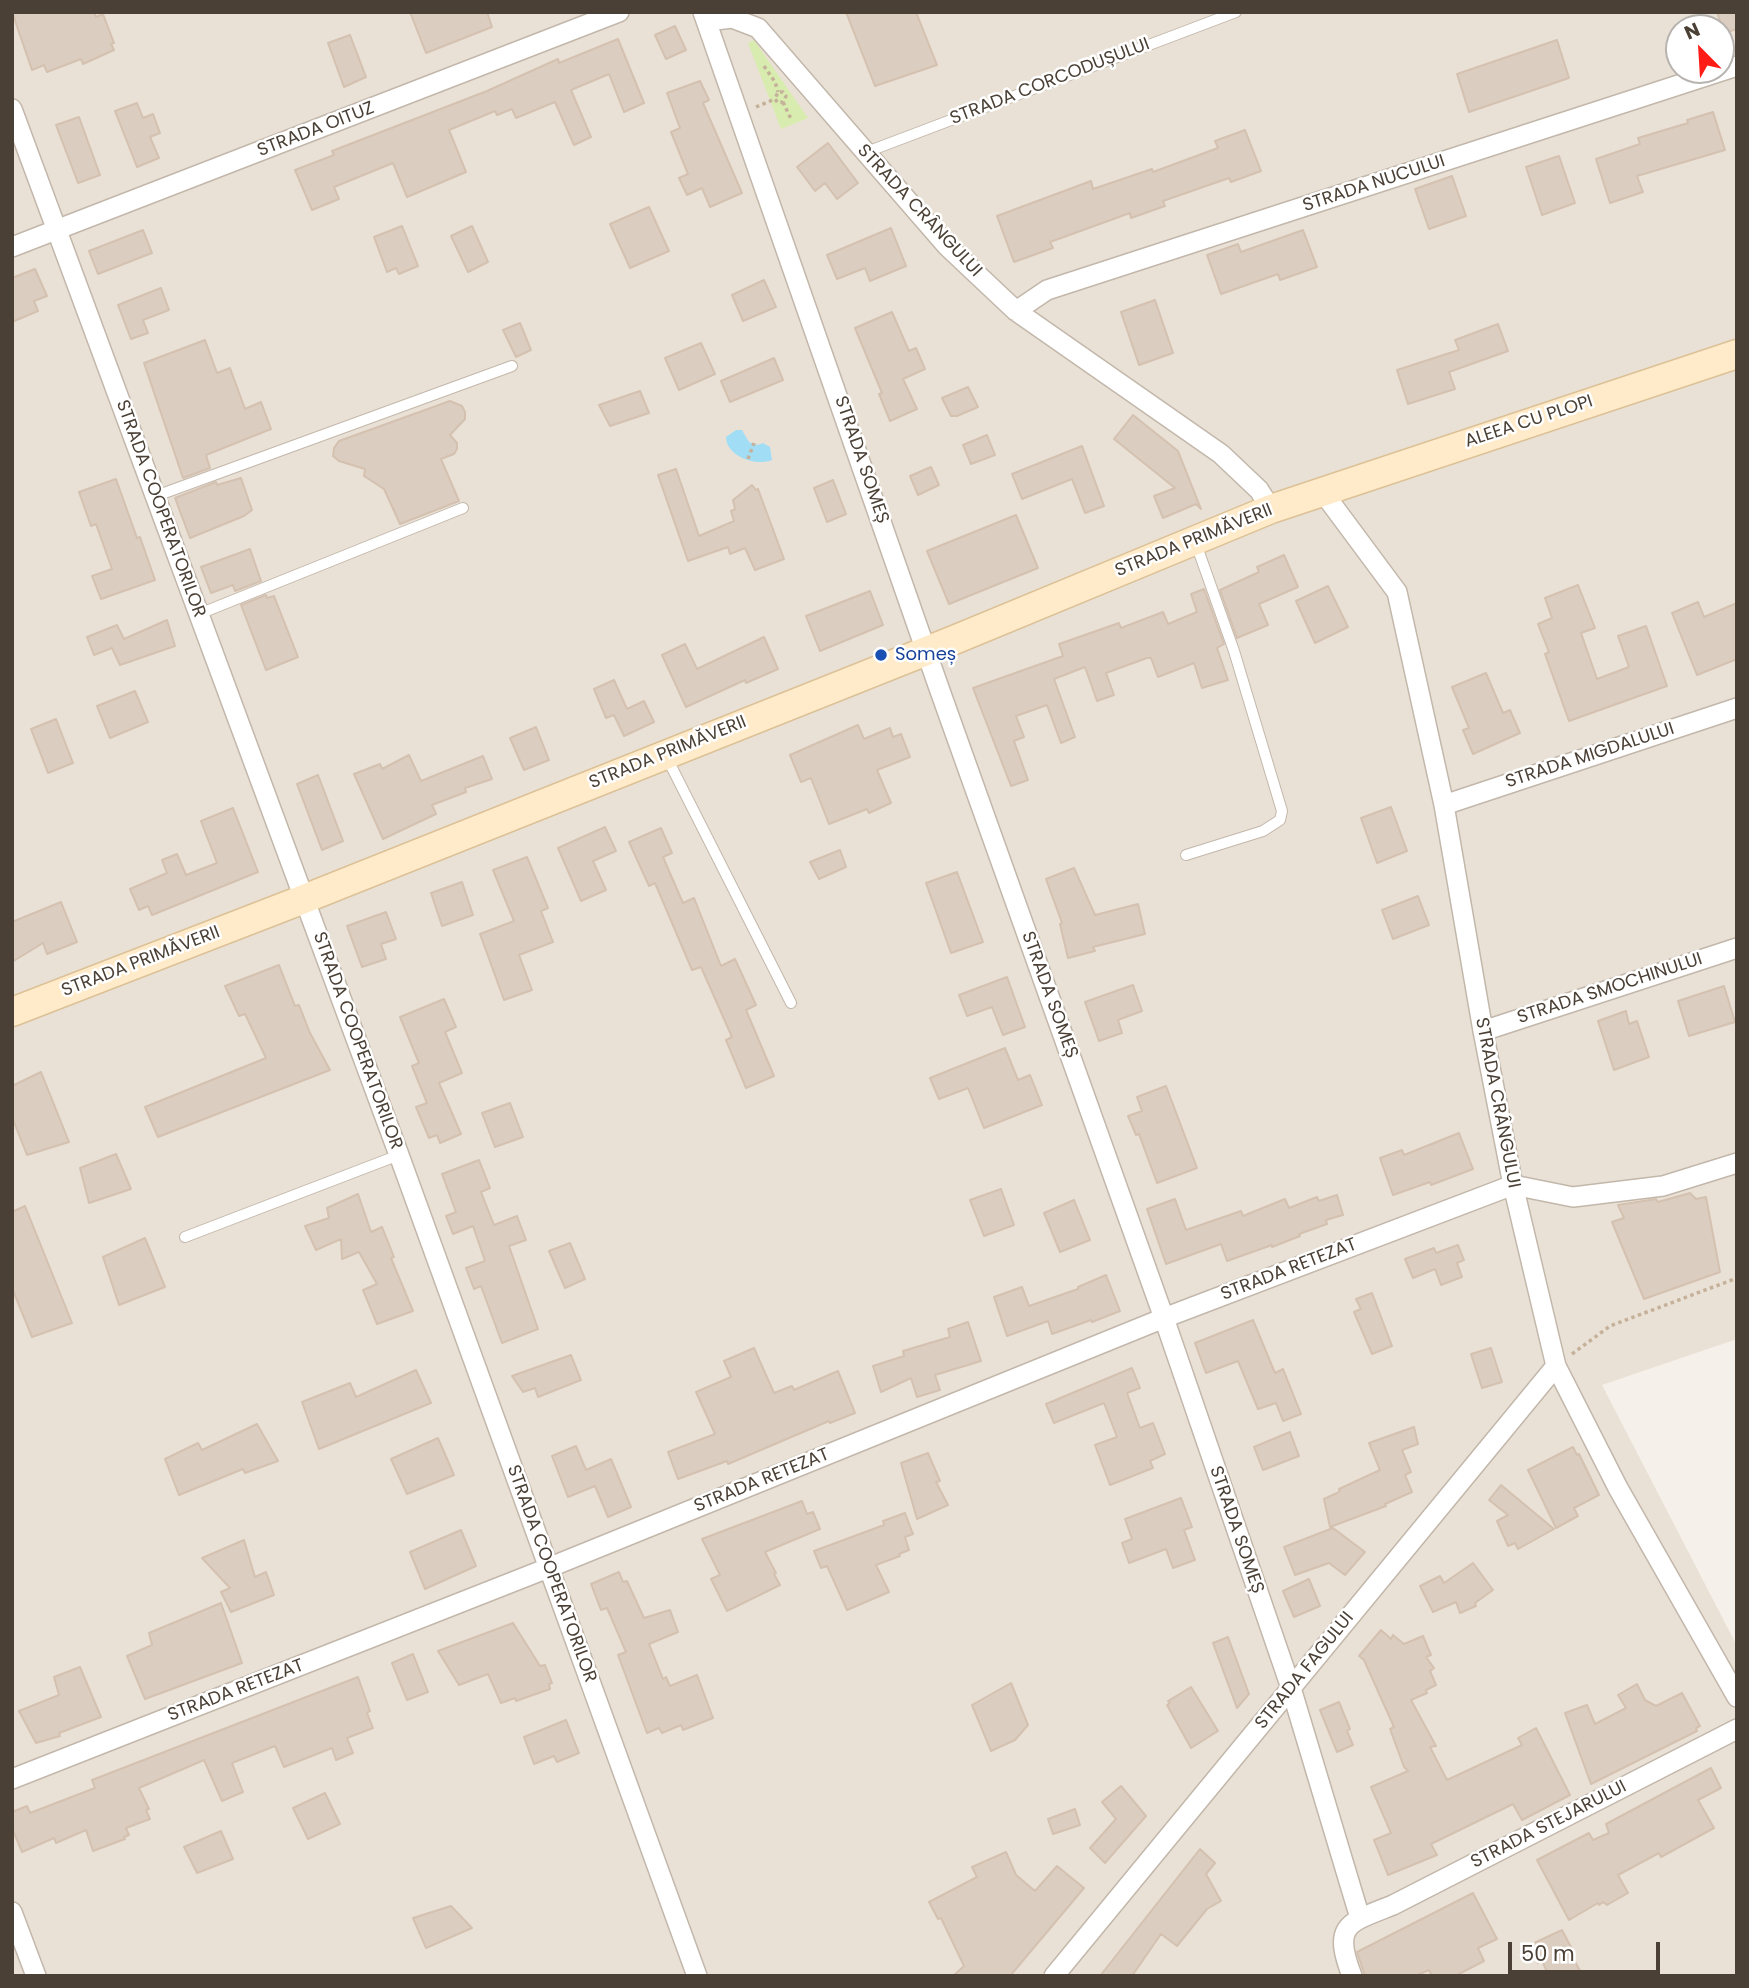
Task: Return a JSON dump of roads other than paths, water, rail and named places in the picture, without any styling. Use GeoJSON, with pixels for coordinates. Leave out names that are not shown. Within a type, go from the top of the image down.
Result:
{"type":"FeatureCollection","features":[{"type":"Feature","properties":{"kind":"street","name":"STRADA OITUZ"},"geometry":{"type":"LineString","coordinates":[[12,247],[619,12]]}},
{"type":"Feature","properties":{"kind":"street","name":"STRADA CRÂNGULUI"},"geometry":{"type":"LineString","coordinates":[[705,17],[732,18],[758,28],[947,246],[1016,311],[1221,454],[1259,490],[1272,509]]}},
{"type":"Feature","properties":{"kind":"street","name":"STRADA SOMEȘ"},"geometry":{"type":"LineString","coordinates":[[705,17],[1164,1318],[1291,1688],[1360,1918]]}},
{"type":"Feature","properties":{"kind":"street","name":"STRADA NUCULUI"},"geometry":{"type":"LineString","coordinates":[[1016,311],[1047,290],[1737,66]]}},
{"type":"Feature","properties":{"kind":"street","name":"STRADA COOPERATORILOR"},"geometry":{"type":"LineString","coordinates":[[12,108],[399,1155],[697,1976]]}},
{"type":"Feature","properties":{"kind":"street","name":"ALEEA CU PLOPI"},"geometry":{"type":"LineString","coordinates":[[1322,491],[1737,354]]}},
{"type":"Feature","properties":{"kind":"street","name":"STRADA CRÂNGULUI"},"geometry":{"type":"LineString","coordinates":[[1322,491],[1397,592],[1444,805],[1513,1185],[1556,1366],[1618,1488],[1737,1697]]}},
{"type":"Feature","properties":{"kind":"street","name":"STRADA PRIMĂVERII"},"geometry":{"type":"LineString","coordinates":[[12,1012],[304,900],[1322,491]]}},
{"type":"Feature","properties":{"kind":"street","name":"STRADA MIGDALULUI"},"geometry":{"type":"LineString","coordinates":[[1444,805],[1737,708]]}},
{"type":"Feature","properties":{"kind":"street","name":"STRADA SMOCHINULUI"},"geometry":{"type":"LineString","coordinates":[[1483,1031],[1737,948]]}},
{"type":"Feature","properties":{"kind":"street"},"geometry":{"type":"LineString","coordinates":[[1513,1185],[1573,1197],[1663,1186],[1737,1163]]}},
{"type":"Feature","properties":{"kind":"street","name":"STRADA RETEZAT"},"geometry":{"type":"LineString","coordinates":[[12,1779],[548,1568],[1164,1318],[1513,1185]]}},
{"type":"Feature","properties":{"kind":"street","name":"STRADA FAGULUI"},"geometry":{"type":"LineString","coordinates":[[1054,1976],[1556,1366]]}},
{"type":"Feature","properties":{"kind":"street","name":"STRADA STEJARULUI"},"geometry":{"type":"LineString","coordinates":[[1360,1918],[1393,1905],[1737,1730]]}},
{"type":"Feature","properties":{"kind":"street"},"geometry":{"type":"LineString","coordinates":[[12,1912],[36,1976]]}},
{"type":"Feature","properties":{"kind":"street"},"geometry":{"type":"LineString","coordinates":[[1352,1976],[1342,1943],[1345,1933],[1360,1918]]}},
{"type":"Feature","properties":{"kind":"lane","name":"STRADA CORCODUȘULUI"},"geometry":{"type":"LineString","coordinates":[[864,153],[1236,12]]}},
{"type":"Feature","properties":{"kind":"lane"},"geometry":{"type":"LineString","coordinates":[[156,496],[512,366]]}},
{"type":"Feature","properties":{"kind":"lane"},"geometry":{"type":"LineString","coordinates":[[199,614],[463,508]]}},
{"type":"Feature","properties":{"kind":"lane"},"geometry":{"type":"LineString","coordinates":[[1186,855],[1263,831],[1280,820],[1282,811],[1234,651],[1195,541]]}},
{"type":"Feature","properties":{"kind":"lane"},"geometry":{"type":"LineString","coordinates":[[666,754],[791,1003]]}},
{"type":"Feature","properties":{"kind":"lane"},"geometry":{"type":"LineString","coordinates":[[185,1237],[399,1155]]}},
{"type":"Feature","properties":{"kind":"water"},"geometry":{"type":"Polygon","coordinates":[[[736,430],[742,430],[749,442],[758,445],[763,443],[770,447],[772,460],[750,461],[731,450],[726,437],[736,430]]]}},
{"type":"Feature","properties":{"kind":"place","name":"Someș"},"geometry":{"type":"Point","coordinates":[881,655]}}]}
